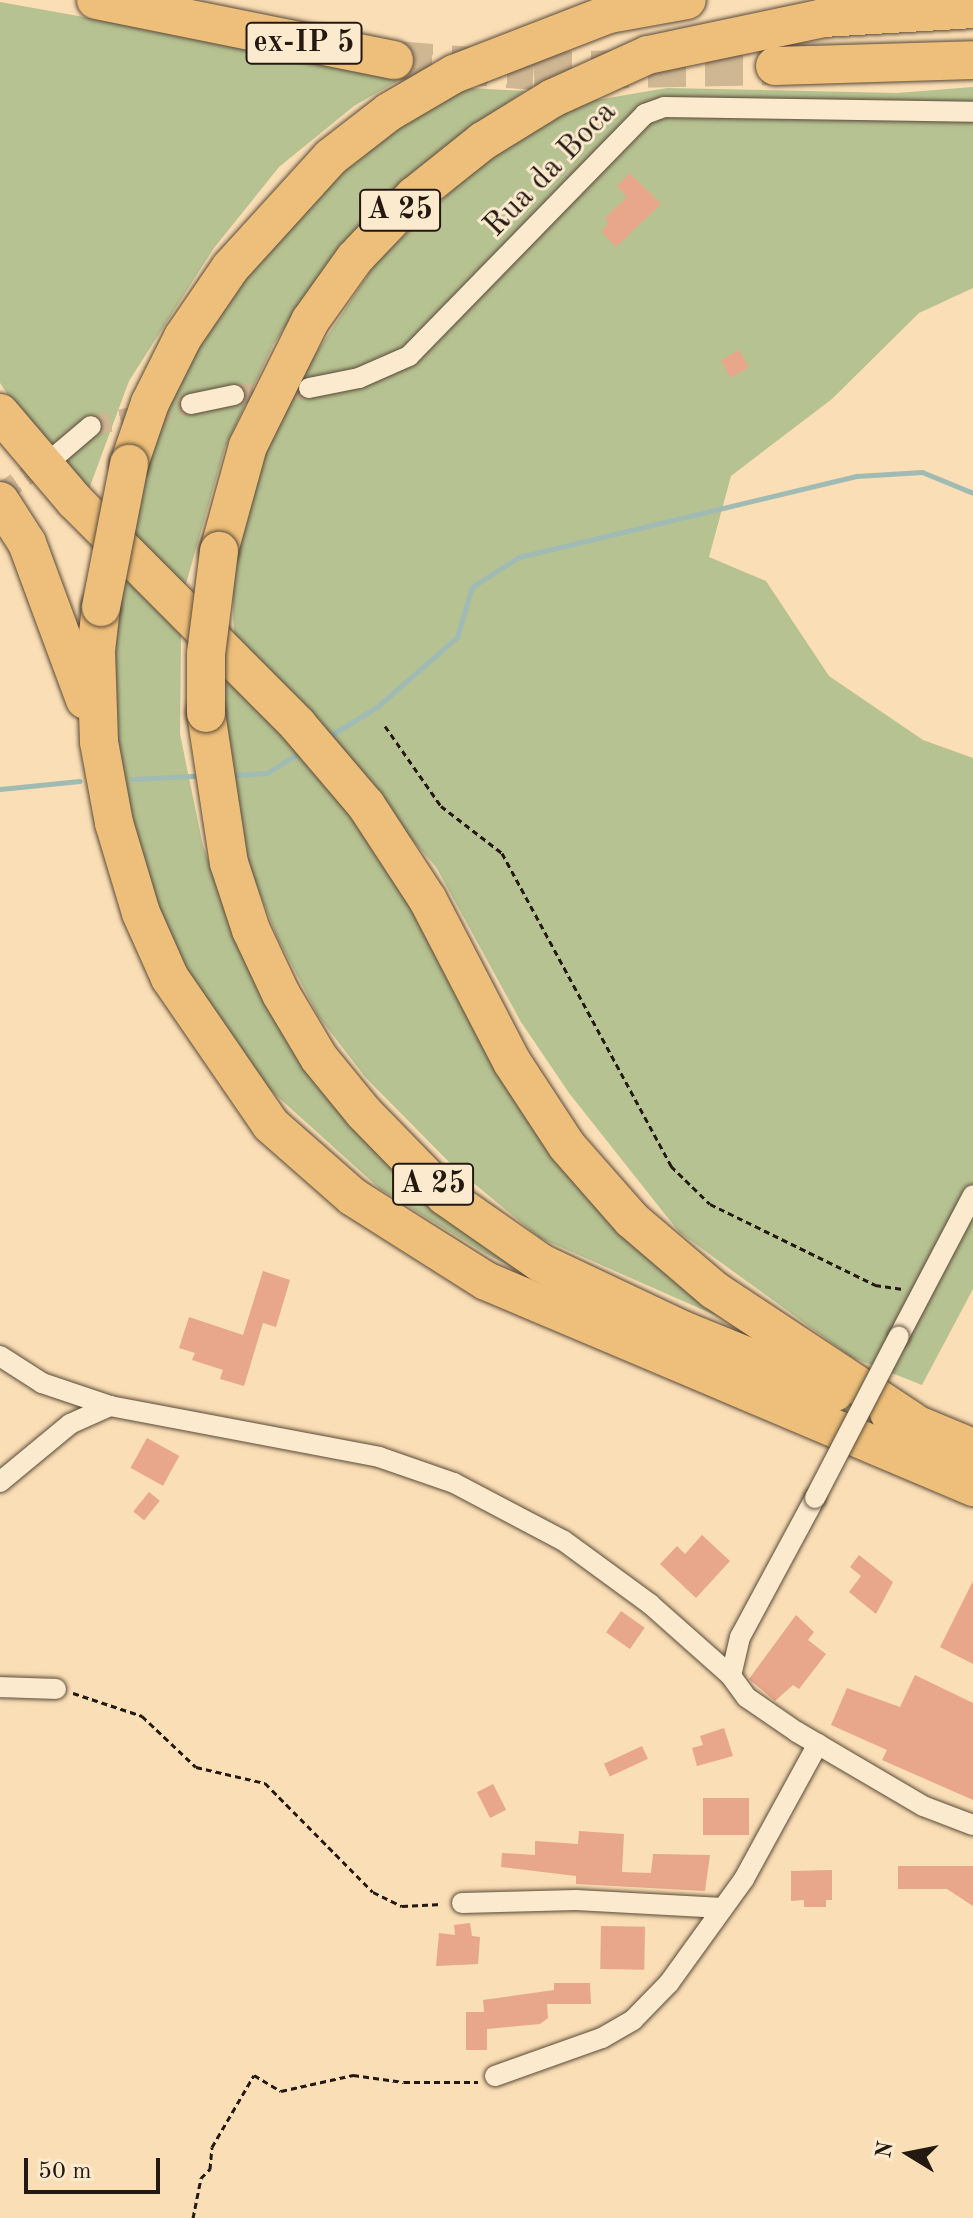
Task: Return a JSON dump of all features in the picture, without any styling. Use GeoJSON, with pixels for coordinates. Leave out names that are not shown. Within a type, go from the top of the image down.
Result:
{"type":"FeatureCollection","features":[{"type":"Feature","properties":{"kind":"highway","name":"ex-IP 5"},"geometry":{"type":"LineString","coordinates":[[96,0],[394,60]]}},
{"type":"Feature","properties":{"kind":"highway","name":"A 25"},"geometry":{"type":"LineString","coordinates":[[687,0],[609,14],[454,74],[389,112],[331,157],[239,257],[183,337],[150,403],[129,464],[101,607],[96,651],[99,742],[118,838],[141,913],[170,978],[271,1125],[353,1197],[486,1281],[973,1487]]}},
{"type":"Feature","properties":{"kind":"highway","name":"A 25"},"geometry":{"type":"LineString","coordinates":[[973,9],[823,18],[648,55],[553,98],[483,141],[414,196],[355,258],[310,321],[248,446],[219,551],[206,654],[206,713],[229,863],[281,994],[319,1058],[355,1102],[445,1196],[541,1263],[685,1331],[973,1448]]}},
{"type":"Feature","properties":{"kind":"highway"},"geometry":{"type":"LineString","coordinates":[[775,66],[973,60]]}},
{"type":"Feature","properties":{"kind":"highway"},"geometry":{"type":"LineString","coordinates":[[0,413],[75,501],[297,724],[366,805],[428,900],[512,1062],[567,1146],[632,1220],[714,1290],[912,1421]]}},
{"type":"Feature","properties":{"kind":"highway"},"geometry":{"type":"LineString","coordinates":[[0,501],[27,543],[99,742]]}},
{"type":"Feature","properties":{"kind":"street","name":"Rua da Boca"},"geometry":{"type":"LineString","coordinates":[[309,388],[359,378],[409,356],[654,110],[973,112]]}},
{"type":"Feature","properties":{"kind":"street"},"geometry":{"type":"LineString","coordinates":[[191,404],[234,395]]}},
{"type":"Feature","properties":{"kind":"street"},"geometry":{"type":"LineString","coordinates":[[58,454],[91,426]]}},
{"type":"Feature","properties":{"kind":"street"},"geometry":{"type":"LineString","coordinates":[[731,1676],[740,1637],[973,1195]]}},
{"type":"Feature","properties":{"kind":"street"},"geometry":{"type":"LineString","coordinates":[[0,1356],[42,1383],[110,1406],[379,1457],[454,1483],[564,1541],[650,1604],[731,1676],[746,1697],[923,1806],[973,1825]]}},
{"type":"Feature","properties":{"kind":"street"},"geometry":{"type":"LineString","coordinates":[[0,1482],[70,1424],[110,1406]]}},
{"type":"Feature","properties":{"kind":"street"},"geometry":{"type":"LineString","coordinates":[[0,1687],[56,1689]]}},
{"type":"Feature","properties":{"kind":"street"},"geometry":{"type":"LineString","coordinates":[[495,2076],[602,2038],[633,2020],[669,1983],[723,1908],[818,1744]]}},
{"type":"Feature","properties":{"kind":"street"},"geometry":{"type":"LineString","coordinates":[[462,1903],[576,1900],[723,1908]]}},
{"type":"Feature","properties":{"kind":"path"},"geometry":{"type":"LineString","coordinates":[[385,726],[441,806],[502,853],[671,1166],[710,1204],[875,1285],[922,1292]]}},
{"type":"Feature","properties":{"kind":"path"},"geometry":{"type":"LineString","coordinates":[[56,1689],[142,1716],[196,1767],[265,1783],[373,1892],[402,1906],[462,1903]]}},
{"type":"Feature","properties":{"kind":"path"},"geometry":{"type":"LineString","coordinates":[[193,2218],[201,2178],[210,2169],[212,2147],[254,2075],[281,2091],[353,2075],[475,2083],[495,2076]]}},
{"type":"Feature","properties":{"kind":"green space"},"geometry":{"type":"Polygon","coordinates":[[[0,2],[408,75],[354,106],[279,167],[214,248],[129,381],[89,489],[29,426],[0,383],[0,2]]]}},
{"type":"Feature","properties":{"kind":"green space"},"geometry":{"type":"Polygon","coordinates":[[[452,87],[525,91],[459,136],[398,189],[327,264],[273,345],[225,448],[185,587],[128,529],[166,390],[210,313],[352,156],[452,87]]]}},
{"type":"Feature","properties":{"kind":"green space"},"geometry":{"type":"Polygon","coordinates":[[[973,87],[973,288],[919,313],[832,399],[731,476],[709,557],[766,581],[829,676],[923,740],[973,758],[973,1289],[922,1385],[851,1357],[679,1232],[569,1093],[521,1022],[436,867],[234,637],[232,578],[260,463],[307,367],[377,261],[489,156],[579,103],[667,88],[897,93],[973,87]]]}},
{"type":"Feature","properties":{"kind":"green space"},"geometry":{"type":"Polygon","coordinates":[[[118,571],[181,635],[180,734],[203,846],[245,960],[307,1060],[563,1293],[486,1254],[380,1189],[267,1087],[185,979],[147,895],[106,697],[118,571]]]}},
{"type":"Feature","properties":{"kind":"green space"},"geometry":{"type":"Polygon","coordinates":[[[223,669],[366,823],[482,1037],[760,1335],[540,1238],[454,1167],[365,1077],[319,1017],[277,937],[251,871],[229,787],[223,669]]]}},
{"type":"Feature","properties":{"kind":"building"},"geometry":{"type":"Polygon","coordinates":[[[630,173],[661,204],[616,247],[601,231],[609,223],[605,218],[627,197],[617,186],[630,173]]]}},
{"type":"Feature","properties":{"kind":"building"},"geometry":{"type":"Polygon","coordinates":[[[739,350],[749,367],[731,378],[721,360],[739,350]]]}},
{"type":"Feature","properties":{"kind":"building"},"geometry":{"type":"Polygon","coordinates":[[[263,1271],[290,1280],[276,1327],[263,1323],[244,1386],[220,1379],[223,1370],[192,1360],[195,1353],[179,1348],[189,1317],[243,1335],[263,1271]]]}},
{"type":"Feature","properties":{"kind":"building"},"geometry":{"type":"Polygon","coordinates":[[[147,1438],[179,1456],[163,1486],[131,1468],[147,1438]]]}},
{"type":"Feature","properties":{"kind":"building"},"geometry":{"type":"Polygon","coordinates":[[[149,1492],[160,1501],[144,1520],[133,1511],[149,1492]]]}},
{"type":"Feature","properties":{"kind":"building"},"geometry":{"type":"Polygon","coordinates":[[[702,1535],[730,1561],[696,1598],[660,1564],[677,1546],[685,1554],[702,1535]]]}},
{"type":"Feature","properties":{"kind":"building"},"geometry":{"type":"Polygon","coordinates":[[[859,1555],[893,1582],[876,1614],[849,1592],[861,1576],[850,1567],[859,1555]]]}},
{"type":"Feature","properties":{"kind":"building"},"geometry":{"type":"Polygon","coordinates":[[[973,1581],[973,1664],[940,1647],[973,1581]]]}},
{"type":"Feature","properties":{"kind":"building"},"geometry":{"type":"Polygon","coordinates":[[[621,1611],[645,1628],[630,1649],[606,1632],[621,1611]]]}},
{"type":"Feature","properties":{"kind":"building"},"geometry":{"type":"Polygon","coordinates":[[[796,1615],[814,1632],[808,1640],[826,1654],[799,1689],[793,1685],[775,1701],[749,1679],[796,1615]]]}},
{"type":"Feature","properties":{"kind":"building"},"geometry":{"type":"Polygon","coordinates":[[[915,1675],[973,1703],[973,1800],[882,1760],[887,1750],[831,1725],[847,1688],[900,1707],[915,1675]]]}},
{"type":"Feature","properties":{"kind":"building"},"geometry":{"type":"Polygon","coordinates":[[[724,1728],[733,1756],[697,1766],[692,1748],[703,1745],[700,1736],[724,1728]]]}},
{"type":"Feature","properties":{"kind":"building"},"geometry":{"type":"Polygon","coordinates":[[[642,1746],[648,1759],[610,1776],[604,1764],[642,1746]]]}},
{"type":"Feature","properties":{"kind":"building"},"geometry":{"type":"Polygon","coordinates":[[[493,1784],[506,1810],[490,1818],[477,1792],[493,1784]]]}},
{"type":"Feature","properties":{"kind":"building"},"geometry":{"type":"Polygon","coordinates":[[[703,1798],[749,1798],[749,1835],[703,1835],[703,1798]]]}},
{"type":"Feature","properties":{"kind":"building"},"geometry":{"type":"Polygon","coordinates":[[[579,1831],[624,1834],[622,1872],[651,1873],[653,1854],[710,1855],[705,1891],[576,1884],[576,1876],[501,1867],[502,1853],[535,1855],[535,1841],[578,1844],[579,1831]]]}},
{"type":"Feature","properties":{"kind":"building"},"geometry":{"type":"Polygon","coordinates":[[[898,1866],[973,1866],[973,1906],[947,1889],[898,1889],[898,1866]]]}},
{"type":"Feature","properties":{"kind":"building"},"geometry":{"type":"Polygon","coordinates":[[[832,1870],[832,1900],[826,1900],[826,1907],[804,1907],[804,1900],[791,1901],[791,1871],[832,1870]]]}},
{"type":"Feature","properties":{"kind":"building"},"geometry":{"type":"Polygon","coordinates":[[[470,1923],[472,1936],[480,1937],[478,1964],[436,1966],[439,1933],[455,1935],[454,1925],[470,1923]]]}},
{"type":"Feature","properties":{"kind":"building"},"geometry":{"type":"Polygon","coordinates":[[[601,1926],[645,1927],[644,1970],[600,1969],[601,1926]]]}},
{"type":"Feature","properties":{"kind":"building"},"geometry":{"type":"Polygon","coordinates":[[[554,1983],[590,1983],[591,2004],[547,2004],[548,2018],[540,2024],[487,2029],[487,2050],[466,2050],[466,2012],[484,2012],[483,2000],[554,1990],[554,1983]]]}},
{"type":"Feature","properties":{"kind":"waterway"},"geometry":{"type":"LineString","coordinates":[[331,735],[377,707],[457,637],[472,587],[519,557],[857,476],[922,472],[973,493]]}},
{"type":"Feature","properties":{"kind":"waterway"},"geometry":{"type":"LineString","coordinates":[[231,775],[267,773],[298,754]]}},
{"type":"Feature","properties":{"kind":"waterway"},"geometry":{"type":"LineString","coordinates":[[132,779],[193,776]]}},
{"type":"Feature","properties":{"kind":"waterway"},"geometry":{"type":"LineString","coordinates":[[0,789],[80,781]]}},
{"type":"Feature","properties":{"kind":"tunnel"},"geometry":{"type":"LineString","coordinates":[[394,60],[534,71],[775,66]]}},
{"type":"Feature","properties":{"kind":"tunnel"},"geometry":{"type":"LineString","coordinates":[[234,395],[309,388]]}},
{"type":"Feature","properties":{"kind":"tunnel"},"geometry":{"type":"LineString","coordinates":[[91,426],[191,404]]}},
{"type":"Feature","properties":{"kind":"tunnel"},"geometry":{"type":"LineString","coordinates":[[0,494],[49,460]]}}]}
